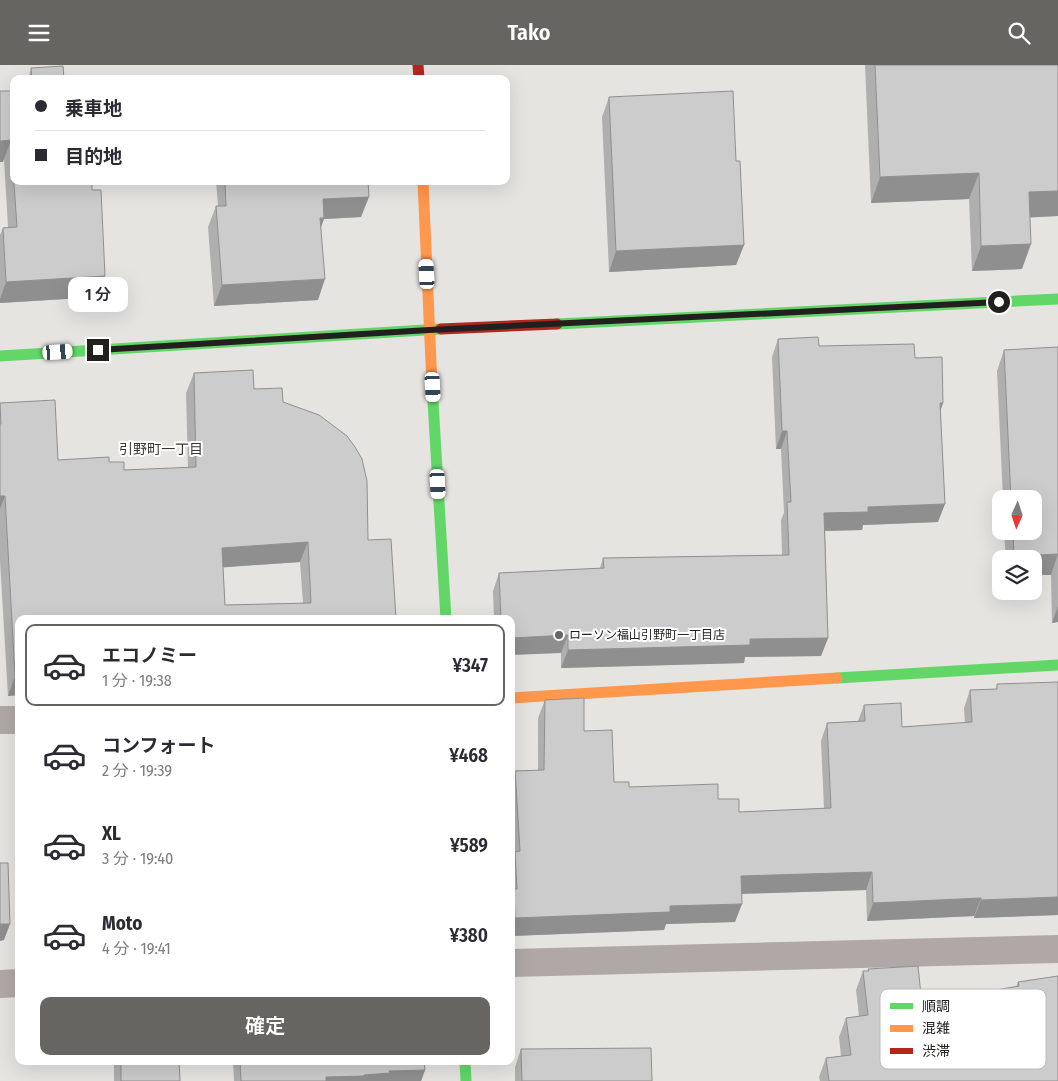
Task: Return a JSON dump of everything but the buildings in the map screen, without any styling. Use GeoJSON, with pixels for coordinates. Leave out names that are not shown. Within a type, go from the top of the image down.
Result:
{"type":"FeatureCollection","features":[{"type":"Feature","properties":{"kind":"street"},"geometry":{"type":"LineString","coordinates":[[423,185],[429,330],[446,615]]}},
{"type":"Feature","properties":{"kind":"street"},"geometry":{"type":"LineString","coordinates":[[0,356],[429,330],[1058,299]]}},
{"type":"Feature","properties":{"kind":"street"},"geometry":{"type":"LineString","coordinates":[[515,698],[1058,665]]}},
{"type":"Feature","properties":{"kind":"street"},"geometry":{"type":"LineString","coordinates":[[0,720],[15,720]]}},
{"type":"Feature","properties":{"kind":"street"},"geometry":{"type":"LineString","coordinates":[[515,963],[1058,949]]}},
{"type":"Feature","properties":{"kind":"street"},"geometry":{"type":"LineString","coordinates":[[0,984],[15,983]]}},
{"type":"Feature","properties":{"kind":"street"},"geometry":{"type":"LineString","coordinates":[[465,1065],[466,1081]]}},
{"type":"Feature","properties":{"kind":"traffic: fast"},"geometry":{"type":"LineString","coordinates":[[557,324],[1058,299]]}},
{"type":"Feature","properties":{"kind":"traffic: fast"},"geometry":{"type":"LineString","coordinates":[[0,356],[441,329]]}},
{"type":"Feature","properties":{"kind":"traffic: fast"},"geometry":{"type":"LineString","coordinates":[[432,385],[446,615]]}},
{"type":"Feature","properties":{"kind":"traffic: fast"},"geometry":{"type":"LineString","coordinates":[[837,678],[1058,665]]}},
{"type":"Feature","properties":{"kind":"traffic: fast"},"geometry":{"type":"LineString","coordinates":[[465,1065],[466,1081]]}},
{"type":"Feature","properties":{"kind":"traffic: slow"},"geometry":{"type":"LineString","coordinates":[[423,185],[432,385]]}},
{"type":"Feature","properties":{"kind":"traffic: slow"},"geometry":{"type":"LineString","coordinates":[[515,698],[837,678]]}},
{"type":"Feature","properties":{"kind":"traffic: jam"},"geometry":{"type":"LineString","coordinates":[[418,65],[419,75]]}},
{"type":"Feature","properties":{"kind":"traffic: jam"},"geometry":{"type":"LineString","coordinates":[[441,329],[557,324]]}},
{"type":"Feature","properties":{"kind":"place","name":"ローソン福山引野町一丁目店"},"geometry":{"type":"Point","coordinates":[559,635]}},
{"type":"Feature","properties":{"kind":"district","name":"引野町一丁目"},"geometry":{"type":"Point","coordinates":[161,449]}},
{"type":"Feature","properties":{"kind":"route"},"geometry":{"type":"LineString","coordinates":[[98,350],[429,330],[999,302]]}}]}
